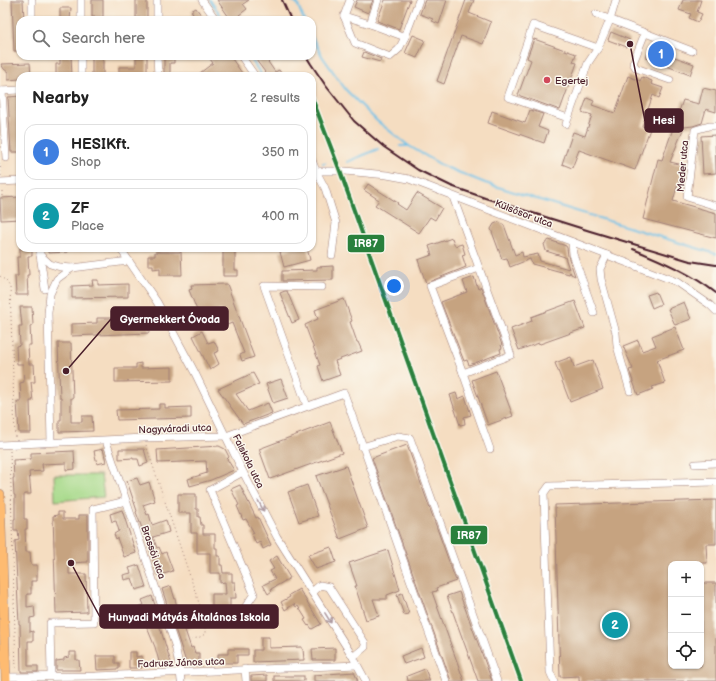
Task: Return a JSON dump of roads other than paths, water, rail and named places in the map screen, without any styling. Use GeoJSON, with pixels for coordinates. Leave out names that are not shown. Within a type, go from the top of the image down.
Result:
{"type":"FeatureCollection","features":[{"type":"Feature","properties":{"kind":"main road"},"geometry":{"type":"LineString","coordinates":[[0,494],[1,571],[6,679]]}},
{"type":"Feature","properties":{"kind":"street"},"geometry":{"type":"LineString","coordinates":[[32,0],[32,16]]}},
{"type":"Feature","properties":{"kind":"street"},"geometry":{"type":"LineString","coordinates":[[81,0],[81,16]]}},
{"type":"Feature","properties":{"kind":"street"},"geometry":{"type":"LineString","coordinates":[[157,0],[157,16]]}},
{"type":"Feature","properties":{"kind":"street"},"geometry":{"type":"LineString","coordinates":[[202,0],[213,16]]}},
{"type":"Feature","properties":{"kind":"street"},"geometry":{"type":"LineString","coordinates":[[350,0],[344,16],[355,43],[390,57],[399,49],[419,0]]}},
{"type":"Feature","properties":{"kind":"street"},"geometry":{"type":"LineString","coordinates":[[370,24],[378,0]]}},
{"type":"Feature","properties":{"kind":"street"},"geometry":{"type":"LineString","coordinates":[[598,48],[533,25],[508,97],[567,121],[588,63],[598,48],[610,20],[616,0]]}},
{"type":"Feature","properties":{"kind":"street"},"geometry":{"type":"LineString","coordinates":[[596,14],[692,51]]}},
{"type":"Feature","properties":{"kind":"street"},"geometry":{"type":"LineString","coordinates":[[344,16],[405,37]]}},
{"type":"Feature","properties":{"kind":"street"},"geometry":{"type":"LineString","coordinates":[[645,33],[633,63],[636,68],[670,80]]}},
{"type":"Feature","properties":{"kind":"street"},"geometry":{"type":"LineString","coordinates":[[81,60],[81,72]]}},
{"type":"Feature","properties":{"kind":"street"},"geometry":{"type":"LineString","coordinates":[[158,60],[158,72]]}},
{"type":"Feature","properties":{"kind":"street"},"geometry":{"type":"LineString","coordinates":[[244,60],[252,72]]}},
{"type":"Feature","properties":{"kind":"street"},"geometry":{"type":"LineString","coordinates":[[3,158],[1,91],[16,90]]}},
{"type":"Feature","properties":{"kind":"street","name":"Meder utca"},"geometry":{"type":"LineString","coordinates":[[716,126],[709,126],[695,130],[687,197],[716,206]]}},
{"type":"Feature","properties":{"kind":"street","name":"Külsősor utca"},"geometry":{"type":"LineString","coordinates":[[316,171],[387,174],[409,179],[677,282],[710,305],[716,312]]}},
{"type":"Feature","properties":{"kind":"street"},"geometry":{"type":"LineString","coordinates":[[316,174],[325,188],[336,223],[332,255]]}},
{"type":"Feature","properties":{"kind":"street"},"geometry":{"type":"LineString","coordinates":[[1,182],[16,181]]}},
{"type":"Feature","properties":{"kind":"street"},"geometry":{"type":"LineString","coordinates":[[453,196],[511,355],[463,374]]}},
{"type":"Feature","properties":{"kind":"street"},"geometry":{"type":"LineString","coordinates":[[572,242],[573,254],[594,312]]}},
{"type":"Feature","properties":{"kind":"street"},"geometry":{"type":"LineString","coordinates":[[40,252],[50,264],[60,267],[72,268],[129,262]]}},
{"type":"Feature","properties":{"kind":"street"},"geometry":{"type":"LineString","coordinates":[[40,252],[45,288]]}},
{"type":"Feature","properties":{"kind":"street","name":"Faiskola utca"},"geometry":{"type":"LineString","coordinates":[[123,252],[157,302],[195,373],[243,472],[277,537],[353,657],[366,681]]}},
{"type":"Feature","properties":{"kind":"street"},"geometry":{"type":"LineString","coordinates":[[607,255],[600,269],[601,279],[616,333],[617,346],[630,391]]}},
{"type":"Feature","properties":{"kind":"street"},"geometry":{"type":"LineString","coordinates":[[51,442],[48,313],[50,294],[57,279],[72,268]]}},
{"type":"Feature","properties":{"kind":"street"},"geometry":{"type":"LineString","coordinates":[[479,268],[430,286],[490,449]]}},
{"type":"Feature","properties":{"kind":"street"},"geometry":{"type":"LineString","coordinates":[[307,406],[264,286],[322,287]]}},
{"type":"Feature","properties":{"kind":"street","name":"Nagyváradi utca"},"geometry":{"type":"LineString","coordinates":[[0,445],[144,438],[226,436],[344,394],[362,447]]}},
{"type":"Feature","properties":{"kind":"street"},"geometry":{"type":"LineString","coordinates":[[446,681],[362,447],[398,436],[410,438],[497,681]]}},
{"type":"Feature","properties":{"kind":"street","name":"Brassói utca"},"geometry":{"type":"LineString","coordinates":[[106,441],[175,645],[181,681]]}},
{"type":"Feature","properties":{"kind":"street"},"geometry":{"type":"LineString","coordinates":[[695,464],[716,463]]}},
{"type":"Feature","properties":{"kind":"street"},"geometry":{"type":"LineString","coordinates":[[216,617],[242,612],[254,594],[210,490],[243,472]]}},
{"type":"Feature","properties":{"kind":"street"},"geometry":{"type":"LineString","coordinates":[[554,681],[550,672],[544,493],[549,486],[716,482]]}},
{"type":"Feature","properties":{"kind":"street"},"geometry":{"type":"LineString","coordinates":[[51,676],[50,623],[94,622],[93,509],[126,501]]}},
{"type":"Feature","properties":{"kind":"street"},"geometry":{"type":"LineString","coordinates":[[312,592],[320,585],[329,587],[365,643],[365,647],[353,657]]}},
{"type":"Feature","properties":{"kind":"street","name":"Fadrusz János utca"},"geometry":{"type":"LineString","coordinates":[[6,679],[16,677],[51,676],[96,678],[180,671],[357,665]]}},
{"type":"Feature","properties":{"kind":"street"},"geometry":{"type":"LineString","coordinates":[[246,669],[246,681]]}},
{"type":"Feature","properties":{"kind":"waterway"},"geometry":{"type":"LineString","coordinates":[[210,0],[221,16]]}},
{"type":"Feature","properties":{"kind":"waterway"},"geometry":{"type":"LineString","coordinates":[[291,0],[297,3],[302,16]]}},
{"type":"Feature","properties":{"kind":"waterway"},"geometry":{"type":"LineString","coordinates":[[316,45],[322,56],[346,90],[377,121],[409,146],[443,166],[485,183],[716,254]]}},
{"type":"Feature","properties":{"kind":"waterway"},"geometry":{"type":"LineString","coordinates":[[252,60],[259,72]]}},
{"type":"Feature","properties":{"kind":"waterway"},"geometry":{"type":"LineString","coordinates":[[400,146],[409,146]]}},
{"type":"Feature","properties":{"kind":"waterway"},"geometry":{"type":"LineString","coordinates":[[347,162],[378,149]]}},
{"type":"Feature","properties":{"kind":"railway"},"geometry":{"type":"LineString","coordinates":[[282,0],[289,16]]}},
{"type":"Feature","properties":{"kind":"railway"},"geometry":{"type":"LineString","coordinates":[[309,60],[326,86],[354,121],[384,147],[418,170],[451,186],[485,198],[690,261],[716,265]]}},
{"type":"Feature","properties":{"kind":"railway"},"geometry":{"type":"LineString","coordinates":[[633,249],[687,274],[716,293]]}},
{"type":"Feature","properties":{"kind":"place","name":"Hesi"},"geometry":{"type":"Point","coordinates":[630,44]}},
{"type":"Feature","properties":{"kind":"place","name":"HESIKft."},"geometry":{"type":"Point","coordinates":[661,54]}},
{"type":"Feature","properties":{"kind":"place","name":"Egertej"},"geometry":{"type":"Point","coordinates":[547,80]}},
{"type":"Feature","properties":{"kind":"place","name":"Gyermekkert Óvoda"},"geometry":{"type":"Point","coordinates":[66,371]}},
{"type":"Feature","properties":{"kind":"place","name":"Hunyadi Mátyás Általános Iskola"},"geometry":{"type":"Point","coordinates":[71,563]}},
{"type":"Feature","properties":{"kind":"place","name":"ZF"},"geometry":{"type":"Point","coordinates":[615,625]}}]}
